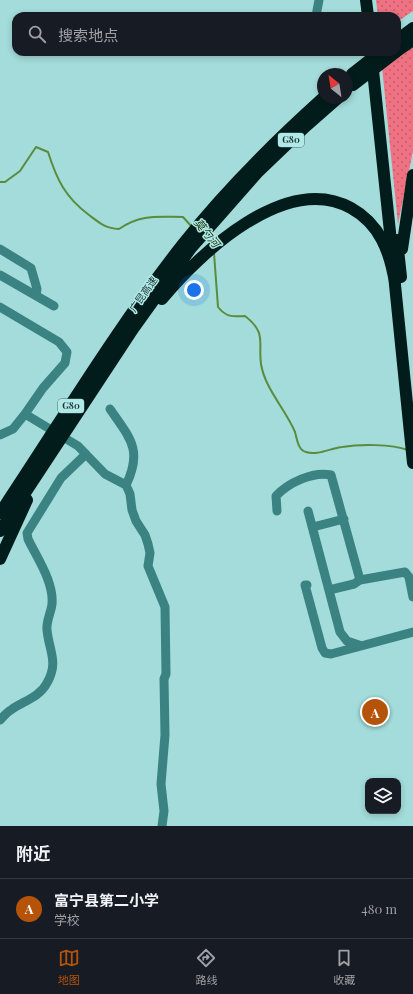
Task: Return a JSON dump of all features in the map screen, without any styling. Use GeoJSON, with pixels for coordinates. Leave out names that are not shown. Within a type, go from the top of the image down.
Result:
{"type":"FeatureCollection","features":[{"type":"Feature","properties":{"kind":"highway"},"geometry":{"type":"LineString","coordinates":[[366,0],[368,12]]}},
{"type":"Feature","properties":{"kind":"highway"},"geometry":{"type":"LineString","coordinates":[[373,0],[374,12]]}},
{"type":"Feature","properties":{"kind":"highway"},"geometry":{"type":"LineString","coordinates":[[401,38],[413,21]]}},
{"type":"Feature","properties":{"kind":"highway"},"geometry":{"type":"LineString","coordinates":[[401,40],[413,28]]}},
{"type":"Feature","properties":{"kind":"highway"},"geometry":{"type":"LineString","coordinates":[[401,43],[413,40]]}},
{"type":"Feature","properties":{"kind":"highway"},"geometry":{"type":"LineString","coordinates":[[353,73],[368,56]]}},
{"type":"Feature","properties":{"kind":"highway"},"geometry":{"type":"LineString","coordinates":[[371,56],[413,398]]}},
{"type":"Feature","properties":{"kind":"highway"},"geometry":{"type":"LineString","coordinates":[[353,75],[374,56]]}},
{"type":"Feature","properties":{"kind":"highway"},"geometry":{"type":"LineString","coordinates":[[379,56],[413,463]]}},
{"type":"Feature","properties":{"kind":"highway"},"geometry":{"type":"LineString","coordinates":[[353,75],[380,56]]}},
{"type":"Feature","properties":{"kind":"highway","name":"广昆高速"},"geometry":{"type":"LineString","coordinates":[[0,530],[42,459],[148,304],[279,138],[317,103]]}},
{"type":"Feature","properties":{"kind":"highway","name":"广昆高速"},"geometry":{"type":"LineString","coordinates":[[244,181],[331,104]]}},
{"type":"Feature","properties":{"kind":"highway"},"geometry":{"type":"LineString","coordinates":[[398,283],[402,240],[413,175]]}},
{"type":"Feature","properties":{"kind":"highway"},"geometry":{"type":"LineString","coordinates":[[148,304],[177,282],[203,256],[232,234],[255,219],[287,203],[304,199],[330,200],[347,206],[362,215],[380,234],[398,283]]}},
{"type":"Feature","properties":{"kind":"highway","name":"广昆高速"},"geometry":{"type":"LineString","coordinates":[[0,513],[78,412],[148,304]]}},
{"type":"Feature","properties":{"kind":"highway"},"geometry":{"type":"LineString","coordinates":[[0,497],[42,459]]}},
{"type":"Feature","properties":{"kind":"highway"},"geometry":{"type":"LineString","coordinates":[[0,559],[42,459]]}},
{"type":"Feature","properties":{"kind":"street"},"geometry":{"type":"LineString","coordinates":[[316,12],[318,0]]}},
{"type":"Feature","properties":{"kind":"street"},"geometry":{"type":"LineString","coordinates":[[0,249],[32,268],[37,289],[36,295]]}},
{"type":"Feature","properties":{"kind":"street"},"geometry":{"type":"LineString","coordinates":[[0,275],[54,306]]}},
{"type":"Feature","properties":{"kind":"street"},"geometry":{"type":"LineString","coordinates":[[0,307],[59,342],[67,352],[65,363],[43,388],[25,414],[12,429],[0,435]]}},
{"type":"Feature","properties":{"kind":"street"},"geometry":{"type":"LineString","coordinates":[[110,409],[128,436],[134,450],[135,461],[126,485]]}},
{"type":"Feature","properties":{"kind":"street"},"geometry":{"type":"LineString","coordinates":[[25,414],[78,446],[105,474],[126,485],[130,494],[132,510],[136,521],[148,544],[150,553],[148,566],[165,607],[166,674],[164,679],[165,735],[161,784],[164,811],[162,826]]}},
{"type":"Feature","properties":{"kind":"street"},"geometry":{"type":"LineString","coordinates":[[0,720],[9,710],[40,692],[51,675],[54,662],[47,629],[47,619],[52,604],[52,595],[46,575],[28,539],[27,533],[64,475],[86,454]]}},
{"type":"Feature","properties":{"kind":"street"},"geometry":{"type":"LineString","coordinates":[[277,511],[276,496],[291,485],[313,476],[330,474],[333,477],[360,580]]}},
{"type":"Feature","properties":{"kind":"street"},"geometry":{"type":"LineString","coordinates":[[308,511],[342,635],[353,644],[364,645]]}},
{"type":"Feature","properties":{"kind":"street"},"geometry":{"type":"LineString","coordinates":[[313,527],[344,519]]}},
{"type":"Feature","properties":{"kind":"street"},"geometry":{"type":"LineString","coordinates":[[329,590],[354,584],[360,580],[405,572],[409,576],[413,597]]}},
{"type":"Feature","properties":{"kind":"street"},"geometry":{"type":"LineString","coordinates":[[307,584],[305,585],[323,651],[331,654],[413,632]]}},
{"type":"Feature","properties":{"kind":"shaded area"},"geometry":{"type":"Polygon","coordinates":[[[376,0],[413,0],[413,11],[401,19],[401,12],[378,12],[376,0]]]}},
{"type":"Feature","properties":{"kind":"shaded area"},"geometry":{"type":"Polygon","coordinates":[[[413,43],[413,151],[398,224],[382,67],[396,56],[401,56],[401,52],[413,43]]]}},
{"type":"Feature","properties":{"kind":"waterway","name":"莫勺河"},"geometry":{"type":"LineString","coordinates":[[0,182],[5,182],[20,171],[36,147],[48,152],[63,187],[74,202],[103,225],[110,228],[119,229],[127,224],[150,217],[183,217],[192,227]]}},
{"type":"Feature","properties":{"kind":"waterway","name":"莫勺河"},"geometry":{"type":"LineString","coordinates":[[214,253],[218,307],[227,315],[245,316],[252,322],[259,333],[260,356],[263,373],[271,391],[291,424],[301,449],[306,452],[315,453],[349,446],[375,445],[408,450]]}},
{"type":"Feature","properties":{"kind":"place","name":"富宁县第二小学"},"geometry":{"type":"Point","coordinates":[375,712]}}]}
